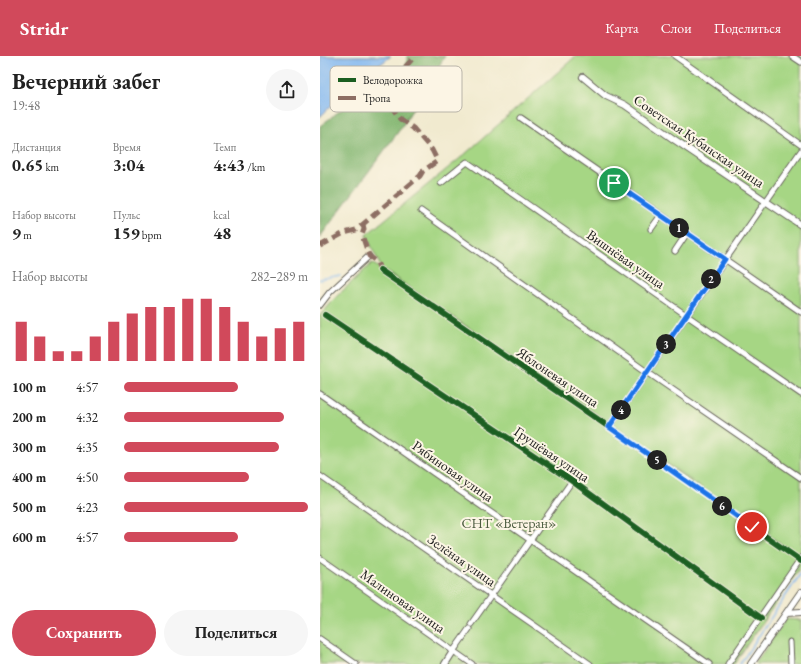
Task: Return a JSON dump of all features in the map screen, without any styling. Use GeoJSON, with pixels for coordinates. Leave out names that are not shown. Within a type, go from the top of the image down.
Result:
{"type":"FeatureCollection","features":[{"type":"Feature","properties":{"kind":"street"},"geometry":{"type":"LineString","coordinates":[[675,56],[801,145]]}},
{"type":"Feature","properties":{"kind":"street"},"geometry":{"type":"LineString","coordinates":[[792,56],[801,62]]}},
{"type":"Feature","properties":{"kind":"street","name":"Советская Кубанская улица"},"geometry":{"type":"LineString","coordinates":[[583,77],[606,96],[625,105],[801,225]]}},
{"type":"Feature","properties":{"kind":"street"},"geometry":{"type":"LineString","coordinates":[[521,118],[801,312]]}},
{"type":"Feature","properties":{"kind":"street"},"geometry":{"type":"LineString","coordinates":[[609,427],[801,152]]}},
{"type":"Feature","properties":{"kind":"street","name":"Вишнёвая улица"},"geometry":{"type":"LineString","coordinates":[[441,183],[467,162],[801,394]]}},
{"type":"Feature","properties":{"kind":"street"},"geometry":{"type":"LineString","coordinates":[[421,211],[647,372],[801,478]]}},
{"type":"Feature","properties":{"kind":"street"},"geometry":{"type":"LineString","coordinates":[[651,229],[661,215]]}},
{"type":"Feature","properties":{"kind":"street"},"geometry":{"type":"LineString","coordinates":[[675,252],[687,233]]}},
{"type":"Feature","properties":{"kind":"street"},"geometry":{"type":"LineString","coordinates":[[320,305],[330,292],[369,256]]}},
{"type":"Feature","properties":{"kind":"street","name":"Яблоневая улица"},"geometry":{"type":"LineString","coordinates":[[380,270],[801,560]]}},
{"type":"Feature","properties":{"kind":"street","name":"Грушёвая улица"},"geometry":{"type":"LineString","coordinates":[[325,315],[572,481],[761,618]]}},
{"type":"Feature","properties":{"kind":"street","name":"Рябиновая улица"},"geometry":{"type":"LineString","coordinates":[[320,394],[709,664]]}},
{"type":"Feature","properties":{"kind":"street","name":"Зелёная улица"},"geometry":{"type":"LineString","coordinates":[[320,476],[590,664]]}},
{"type":"Feature","properties":{"kind":"street"},"geometry":{"type":"LineString","coordinates":[[445,664],[572,481]]}},
{"type":"Feature","properties":{"kind":"street"},"geometry":{"type":"LineString","coordinates":[[320,559],[468,664]]}},
{"type":"Feature","properties":{"kind":"street"},"geometry":{"type":"LineString","coordinates":[[728,664],[801,560]]}},
{"type":"Feature","properties":{"kind":"street"},"geometry":{"type":"LineString","coordinates":[[751,664],[801,592]]}},
{"type":"Feature","properties":{"kind":"street"},"geometry":{"type":"LineString","coordinates":[[787,613],[801,612]]}},
{"type":"Feature","properties":{"kind":"street"},"geometry":{"type":"LineString","coordinates":[[320,639],[356,664]]}},
{"type":"Feature","properties":{"kind":"street"},"geometry":{"type":"LineString","coordinates":[[790,642],[791,664]]}},
{"type":"Feature","properties":{"kind":"street","name":"Малиновая улица"},"geometry":{"type":"LineString","coordinates":[[453,652],[472,664]]}},
{"type":"Feature","properties":{"kind":"green space"},"geometry":{"type":"Polygon","coordinates":[[[407,56],[445,56],[439,66],[406,66],[407,56]]]}},
{"type":"Feature","properties":{"kind":"green space"},"geometry":{"type":"Polygon","coordinates":[[[576,56],[801,56],[801,558],[608,422],[382,269],[366,235],[464,155],[576,56]]]}},
{"type":"Feature","properties":{"kind":"green space"},"geometry":{"type":"Polygon","coordinates":[[[338,112],[411,112],[401,128],[320,237],[320,126],[338,112]]]}},
{"type":"Feature","properties":{"kind":"green space","name":"СНТ «Ветеран»"},"geometry":{"type":"Polygon","coordinates":[[[372,263],[609,425],[801,559],[801,566],[734,664],[320,664],[320,316],[336,297],[372,263]]]}},
{"type":"Feature","properties":{"kind":"green space"},"geometry":{"type":"Polygon","coordinates":[[[786,619],[801,620],[801,664],[755,664],[786,619]]]}},
{"type":"Feature","properties":{"kind":"water"},"geometry":{"type":"Polygon","coordinates":[[[320,56],[391,56],[378,66],[330,66],[330,107],[320,117],[320,56]]]}},
{"type":"Feature","properties":{"kind":"waterway"},"geometry":{"type":"LineString","coordinates":[[320,280],[341,276]]}},
{"type":"Feature","properties":{"kind":"waterway"},"geometry":{"type":"LineString","coordinates":[[740,664],[801,573]]}},
{"type":"Feature","properties":{"kind":"marked path"},"geometry":{"type":"LineString","coordinates":[[406,66],[415,56]]}},
{"type":"Feature","properties":{"kind":"marked path"},"geometry":{"type":"LineString","coordinates":[[320,246],[344,233],[356,230],[420,176],[423,171],[436,162],[436,158],[432,150],[413,128],[400,119],[395,112]]}},
{"type":"Feature","properties":{"kind":"marked path"},"geometry":{"type":"LineString","coordinates":[[363,224],[364,229],[362,235],[369,256],[377,262],[380,270]]}},
{"type":"Feature","properties":{"kind":"cycle path"},"geometry":{"type":"LineString","coordinates":[[380,270],[801,561]]}},
{"type":"Feature","properties":{"kind":"cycle path"},"geometry":{"type":"LineString","coordinates":[[325,315],[572,481],[761,618]]}},
{"type":"Feature","properties":{"kind":"route"},"geometry":{"type":"LineString","coordinates":[[614,183],[725,259],[609,427],[752,527]]}}]}
